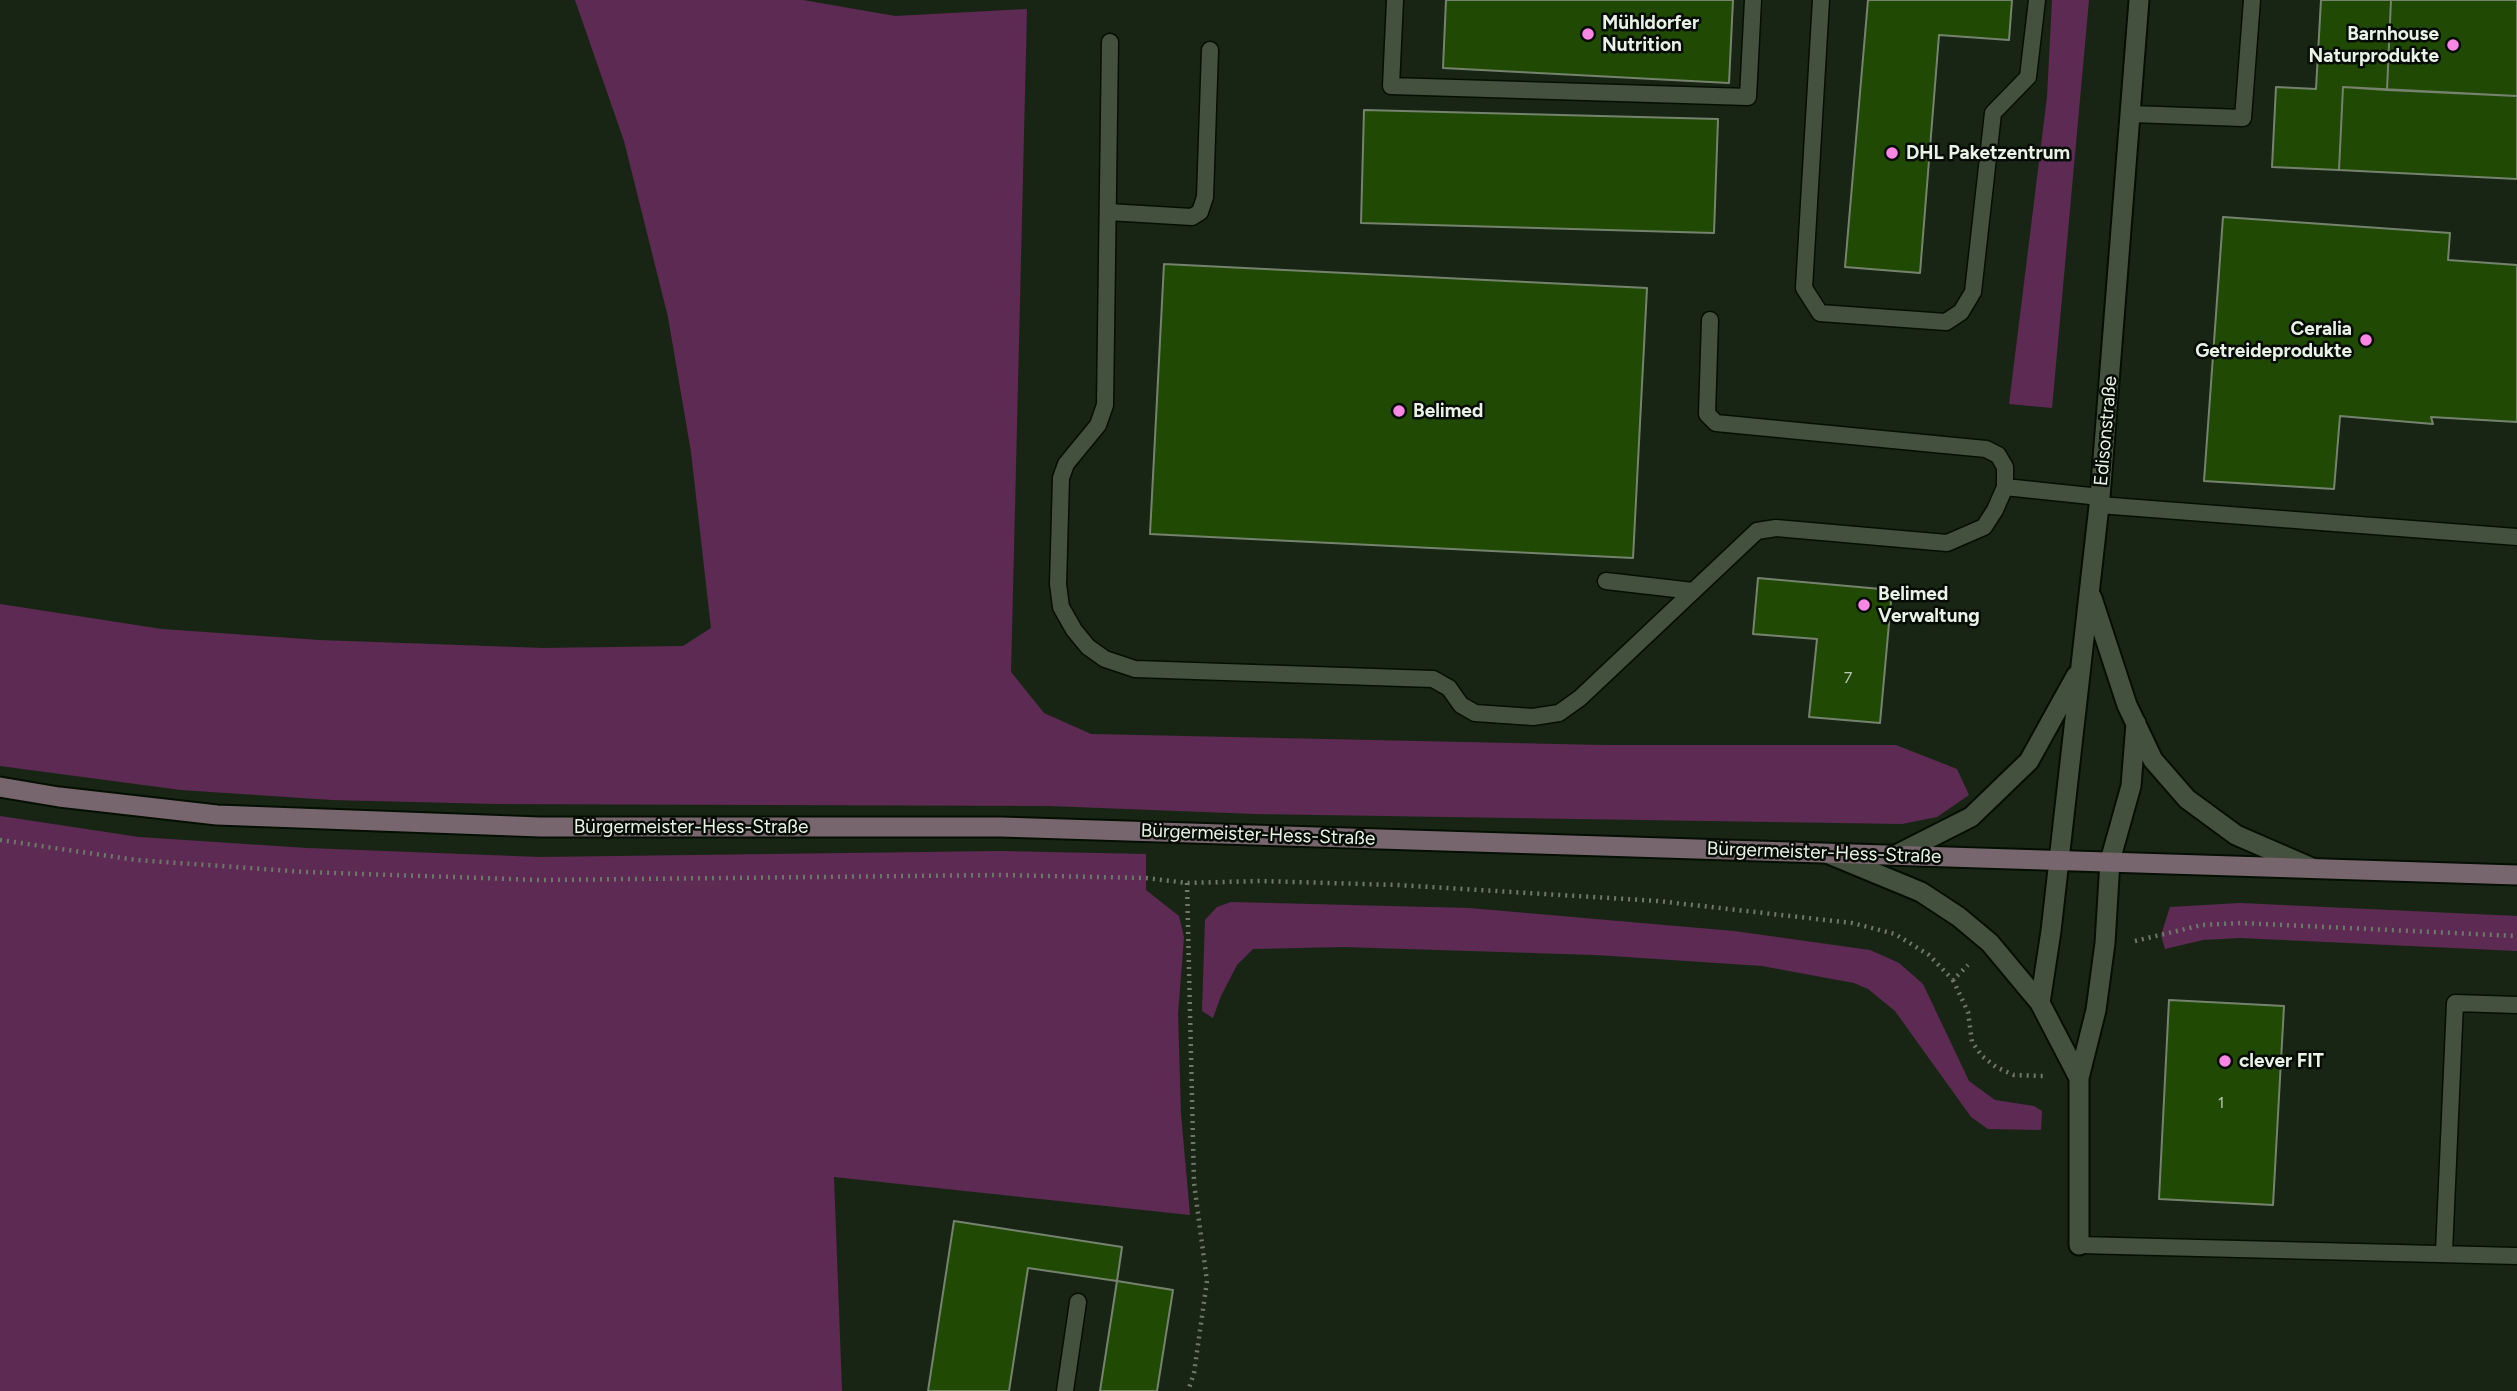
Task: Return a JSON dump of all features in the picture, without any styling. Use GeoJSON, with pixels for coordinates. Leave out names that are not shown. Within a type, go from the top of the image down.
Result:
{"type":"FeatureCollection","features":[{"type":"Feature","properties":{"kind":"main road","name":"Bürgermeister-Hess-Straße"},"geometry":{"type":"LineString","coordinates":[[0,787],[59,797],[216,815],[513,826],[1001,827],[2517,875]]}},
{"type":"Feature","properties":{"kind":"street","name":"Edisonstraße"},"geometry":{"type":"LineString","coordinates":[[2040,1003],[2100,501],[2139,0]]}},
{"type":"Feature","properties":{"kind":"street"},"geometry":{"type":"LineString","coordinates":[[2089,591],[2127,705],[2153,760],[2187,799],[2236,835],[2312,868]]}},
{"type":"Feature","properties":{"kind":"street"},"geometry":{"type":"LineString","coordinates":[[1896,855],[1971,817],[2029,761],[2081,666]]}},
{"type":"Feature","properties":{"kind":"street"},"geometry":{"type":"LineString","coordinates":[[2079,1245],[2079,1079],[2096,1010],[2105,943],[2110,861],[2131,786],[2136,723]]}},
{"type":"Feature","properties":{"kind":"street"},"geometry":{"type":"LineString","coordinates":[[1828,853],[1921,892],[1959,917],[1990,943],[2040,1003],[2079,1079]]}},
{"type":"Feature","properties":{"kind":"lane"},"geometry":{"type":"LineString","coordinates":[[1395,0],[1391,86],[1748,97],[1753,0]]}},
{"type":"Feature","properties":{"kind":"lane"},"geometry":{"type":"LineString","coordinates":[[1821,0],[1804,288],[1820,313],[1946,322],[1961,312],[1973,292],[1993,113],[2028,77],[2037,0]]}},
{"type":"Feature","properties":{"kind":"lane"},"geometry":{"type":"LineString","coordinates":[[2131,114],[2243,118],[2252,0]]}},
{"type":"Feature","properties":{"kind":"lane"},"geometry":{"type":"LineString","coordinates":[[1110,42],[1105,405],[1098,425],[1066,464],[1061,478],[1058,584],[1061,607],[1074,630],[1088,647],[1105,659],[1135,669],[1433,679],[1449,688],[1461,705],[1475,713],[1533,717],[1559,713],[1580,698],[1757,531],[1776,528],[1947,543],[1984,527],[2005,487],[2005,467],[1998,455],[1986,449],[1716,423],[1707,414],[1710,320]]}},
{"type":"Feature","properties":{"kind":"lane"},"geometry":{"type":"LineString","coordinates":[[1108,212],[1192,217],[1199,212],[1205,198],[1210,50]]}},
{"type":"Feature","properties":{"kind":"lane"},"geometry":{"type":"LineString","coordinates":[[2005,487],[2100,501],[2517,537]]}},
{"type":"Feature","properties":{"kind":"lane"},"geometry":{"type":"LineString","coordinates":[[1606,581],[1693,591]]}},
{"type":"Feature","properties":{"kind":"lane"},"geometry":{"type":"LineString","coordinates":[[2444,1252],[2455,1003],[2517,1005]]}},
{"type":"Feature","properties":{"kind":"lane"},"geometry":{"type":"LineString","coordinates":[[2079,1245],[2444,1252],[2517,1256]]}},
{"type":"Feature","properties":{"kind":"lane"},"geometry":{"type":"LineString","coordinates":[[1065,1391],[1078,1302]]}},
{"type":"Feature","properties":{"kind":"path"},"geometry":{"type":"LineString","coordinates":[[0,840],[136,860],[306,872],[540,880],[1000,875],[1146,878],[1188,883],[1260,881],[1658,901],[1763,912],[1852,923],[1895,934],[1928,955],[1953,980],[1968,1012],[1972,1042],[1982,1056],[1996,1067],[2014,1074],[2079,1079]]}},
{"type":"Feature","properties":{"kind":"path"},"geometry":{"type":"LineString","coordinates":[[1188,883],[1194,1183],[1208,1281],[1194,1373],[1188,1391]]}},
{"type":"Feature","properties":{"kind":"path"},"geometry":{"type":"LineString","coordinates":[[2105,943],[2131,942],[2202,925],[2241,923],[2517,936]]}},
{"type":"Feature","properties":{"kind":"path"},"geometry":{"type":"LineString","coordinates":[[1953,980],[1990,943]]}},
{"type":"Feature","properties":{"kind":"shaded area"},"geometry":{"type":"Polygon","coordinates":[[[575,0],[803,0],[895,16],[1027,9],[1011,672],[1044,713],[1091,734],[1604,745],[1896,745],[1957,769],[1969,795],[1937,817],[1902,824],[1255,814],[1050,806],[496,804],[332,800],[181,790],[0,766],[0,604],[162,629],[319,640],[543,648],[683,646],[711,628],[691,452],[668,317],[624,141],[575,0]]]}},
{"type":"Feature","properties":{"kind":"shaded area"},"geometry":{"type":"Polygon","coordinates":[[[2052,0],[2089,0],[2052,408],[2009,404],[2047,97],[2052,0]]]}},
{"type":"Feature","properties":{"kind":"shaded area"},"geometry":{"type":"Polygon","coordinates":[[[0,816],[139,837],[307,848],[540,857],[1000,851],[1146,854],[1146,890],[1179,916],[1184,937],[1178,1014],[1181,1114],[1190,1215],[834,1177],[842,1391],[0,1391],[0,816]]]}},
{"type":"Feature","properties":{"kind":"shaded area"},"geometry":{"type":"Polygon","coordinates":[[[1231,902],[1469,908],[1734,931],[1870,950],[1899,963],[1923,984],[1969,1081],[1995,1100],[2034,1106],[2042,1111],[2041,1130],[1988,1129],[1971,1117],[1895,1011],[1868,989],[1854,983],[1762,966],[1596,955],[1344,947],[1253,949],[1237,965],[1213,1018],[1202,1011],[1205,920],[1217,907],[1231,902]]]}},
{"type":"Feature","properties":{"kind":"shaded area"},"geometry":{"type":"Polygon","coordinates":[[[2240,903],[2517,916],[2517,951],[2241,938],[2203,940],[2165,949],[2161,935],[2170,907],[2240,903]]]}},
{"type":"Feature","properties":{"kind":"building","name":"Mühldorfer Nutrition"},"geometry":{"type":"Polygon","coordinates":[[[1446,0],[1733,0],[1729,83],[1443,68],[1446,0]]]}},
{"type":"Feature","properties":{"kind":"building","name":"DHL Paketzentrum"},"geometry":{"type":"Polygon","coordinates":[[[1868,0],[2012,0],[2009,40],[1939,35],[1920,273],[1845,267],[1868,0]]]}},
{"type":"Feature","properties":{"kind":"building"},"geometry":{"type":"Polygon","coordinates":[[[2321,0],[2391,0],[2387,90],[2343,87],[2339,170],[2272,167],[2276,87],[2316,89],[2321,0]]]}},
{"type":"Feature","properties":{"kind":"building","name":"Barnhouse Naturprodukte"},"geometry":{"type":"Polygon","coordinates":[[[2391,0],[2517,0],[2517,96],[2387,90],[2391,0]]]}},
{"type":"Feature","properties":{"kind":"building"},"geometry":{"type":"Polygon","coordinates":[[[2343,87],[2517,96],[2517,179],[2339,170],[2343,87]]]}},
{"type":"Feature","properties":{"kind":"building"},"geometry":{"type":"Polygon","coordinates":[[[1364,110],[1718,119],[1714,233],[1361,223],[1364,110]]]}},
{"type":"Feature","properties":{"kind":"building","name":"Ceralia Getreideprodukte"},"geometry":{"type":"Polygon","coordinates":[[[2223,217],[2450,233],[2448,260],[2517,265],[2517,422],[2431,417],[2433,424],[2340,416],[2334,489],[2204,481],[2223,217]]]}},
{"type":"Feature","properties":{"kind":"building","name":"Belimed"},"geometry":{"type":"Polygon","coordinates":[[[1164,264],[1647,288],[1633,558],[1150,534],[1164,264]]]}},
{"type":"Feature","properties":{"kind":"building"},"geometry":{"type":"Polygon","coordinates":[[[1758,578],[1892,590],[1880,723],[1809,717],[1817,639],[1753,634],[1758,578]]]}},
{"type":"Feature","properties":{"kind":"building"},"geometry":{"type":"Polygon","coordinates":[[[2169,1000],[2284,1006],[2273,1205],[2159,1199],[2169,1000]]]}},
{"type":"Feature","properties":{"kind":"building"},"geometry":{"type":"Polygon","coordinates":[[[954,1221],[1122,1247],[1117,1281],[1028,1268],[1009,1391],[928,1391],[954,1221]]]}},
{"type":"Feature","properties":{"kind":"building"},"geometry":{"type":"Polygon","coordinates":[[[1117,1281],[1173,1290],[1157,1391],[1100,1391],[1117,1281]]]}},
{"type":"Feature","properties":{"kind":"place","name":"Mühldorfer Nutrition"},"geometry":{"type":"Point","coordinates":[1588,34]}},
{"type":"Feature","properties":{"kind":"place","name":"Barnhouse Naturprodukte"},"geometry":{"type":"Point","coordinates":[2453,45]}},
{"type":"Feature","properties":{"kind":"place","name":"DHL Paketzentrum"},"geometry":{"type":"Point","coordinates":[1892,153]}},
{"type":"Feature","properties":{"kind":"place","name":"Ceralia Getreideprodukte"},"geometry":{"type":"Point","coordinates":[2366,340]}},
{"type":"Feature","properties":{"kind":"place","name":"Belimed"},"geometry":{"type":"Point","coordinates":[1399,411]}},
{"type":"Feature","properties":{"kind":"place","name":"Belimed Verwaltung"},"geometry":{"type":"Point","coordinates":[1864,605]}},
{"type":"Feature","properties":{"kind":"place","name":"clever FIT"},"geometry":{"type":"Point","coordinates":[2225,1061]}}]}
